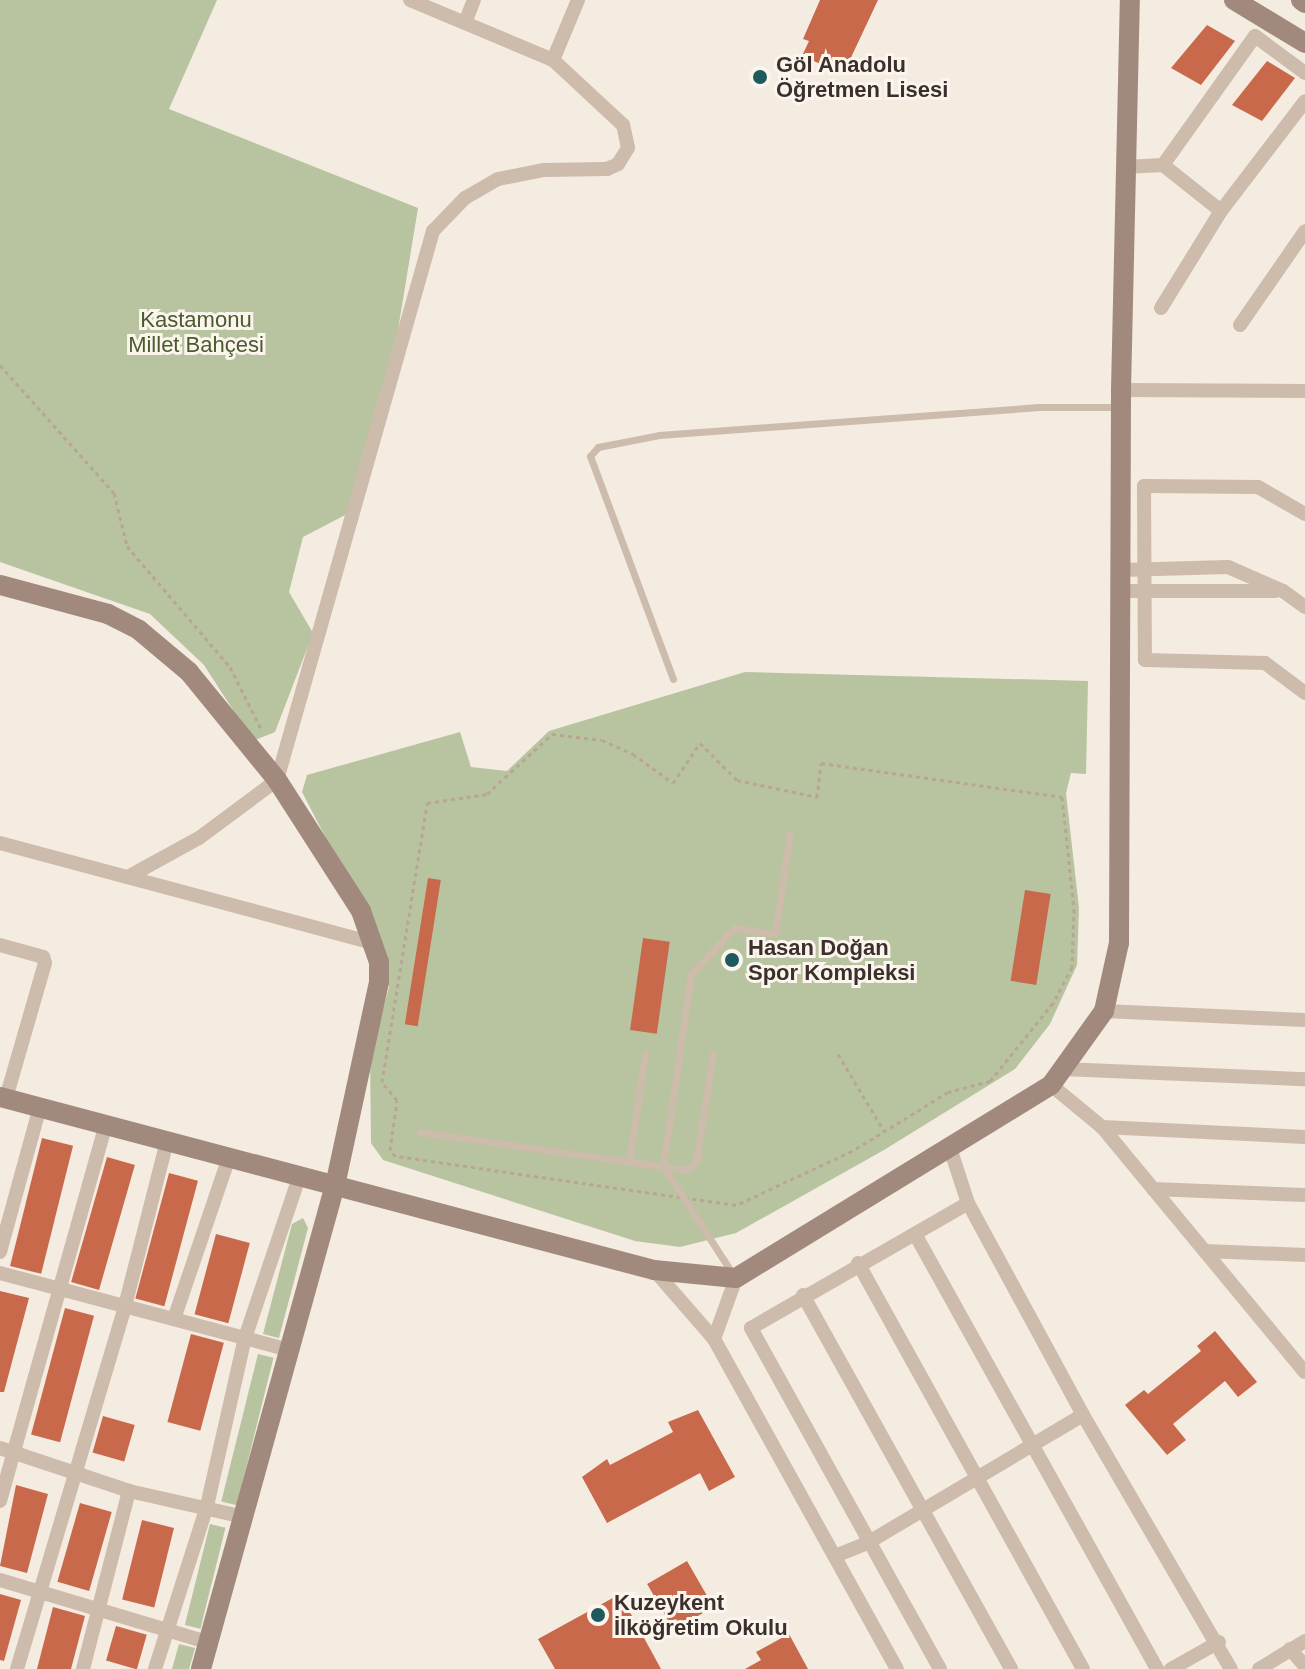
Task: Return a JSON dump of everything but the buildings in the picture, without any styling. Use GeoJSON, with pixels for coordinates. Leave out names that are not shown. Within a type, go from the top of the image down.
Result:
{"type":"FeatureCollection","features":[{"type":"Feature","properties":{"kind":"street"},"geometry":{"type":"LineString","coordinates":[[128,877],[199,838],[277,780],[433,231],[465,198],[498,179],[544,170],[607,169],[618,164],[628,148],[623,125],[553,60],[410,0]]}},
{"type":"Feature","properties":{"kind":"street"},"geometry":{"type":"LineString","coordinates":[[465,23],[474,0]]}},
{"type":"Feature","properties":{"kind":"street"},"geometry":{"type":"LineString","coordinates":[[553,60],[578,0]]}},
{"type":"Feature","properties":{"kind":"street"},"geometry":{"type":"LineString","coordinates":[[1234,0],[1305,43]]}},
{"type":"Feature","properties":{"kind":"street"},"geometry":{"type":"LineString","coordinates":[[0,945],[43,957],[45,963],[3,1098],[654,1270],[736,1278],[950,1148],[1057,1077],[1104,1011],[1119,943],[1121,398],[1129,3]]}},
{"type":"Feature","properties":{"kind":"street"},"geometry":{"type":"LineString","coordinates":[[1163,165],[1255,36],[1305,73]]}},
{"type":"Feature","properties":{"kind":"street"},"geometry":{"type":"LineString","coordinates":[[1161,308],[1221,211],[1305,101]]}},
{"type":"Feature","properties":{"kind":"street"},"geometry":{"type":"LineString","coordinates":[[1125,167],[1163,165],[1221,211]]}},
{"type":"Feature","properties":{"kind":"street"},"geometry":{"type":"LineString","coordinates":[[1240,325],[1305,231]]}},
{"type":"Feature","properties":{"kind":"street"},"geometry":{"type":"LineString","coordinates":[[1121,398],[1305,391]]}},
{"type":"Feature","properties":{"kind":"street"},"geometry":{"type":"LineString","coordinates":[[1305,514],[1258,487],[1144,486],[1145,660],[1265,663],[1305,693]]}},
{"type":"Feature","properties":{"kind":"street"},"geometry":{"type":"LineString","coordinates":[[1194,567],[1194,589]]}},
{"type":"Feature","properties":{"kind":"street"},"geometry":{"type":"LineString","coordinates":[[1121,570],[1228,567],[1283,591],[1305,607]]}},
{"type":"Feature","properties":{"kind":"street"},"geometry":{"type":"LineString","coordinates":[[0,585],[108,614],[145,635],[189,672],[277,780],[361,911],[374,943],[379,982],[335,1185],[240,1516],[201,1669]]}},
{"type":"Feature","properties":{"kind":"street"},"geometry":{"type":"LineString","coordinates":[[1121,591],[1145,588],[1283,591]]}},
{"type":"Feature","properties":{"kind":"street"},"geometry":{"type":"LineString","coordinates":[[0,843],[374,943]]}},
{"type":"Feature","properties":{"kind":"street"},"geometry":{"type":"LineString","coordinates":[[1104,1011],[1305,1020]]}},
{"type":"Feature","properties":{"kind":"street"},"geometry":{"type":"LineString","coordinates":[[1057,1077],[1305,1079]]}},
{"type":"Feature","properties":{"kind":"street"},"geometry":{"type":"LineString","coordinates":[[1057,1077],[1305,1372]]}},
{"type":"Feature","properties":{"kind":"street"},"geometry":{"type":"LineString","coordinates":[[0,1252],[40,1107]]}},
{"type":"Feature","properties":{"kind":"street"},"geometry":{"type":"LineString","coordinates":[[0,1501],[7,1450],[62,1289],[106,1125]]}},
{"type":"Feature","properties":{"kind":"street"},"geometry":{"type":"LineString","coordinates":[[1102,1127],[1305,1137]]}},
{"type":"Feature","properties":{"kind":"street"},"geometry":{"type":"LineString","coordinates":[[17,1669],[125,1306],[167,1141]]}},
{"type":"Feature","properties":{"kind":"street"},"geometry":{"type":"LineString","coordinates":[[950,1148],[968,1203],[1083,1415],[1219,1642],[1231,1669]]}},
{"type":"Feature","properties":{"kind":"street"},"geometry":{"type":"LineString","coordinates":[[174,1319],[229,1157]]}},
{"type":"Feature","properties":{"kind":"street"},"geometry":{"type":"LineString","coordinates":[[155,1669],[207,1506],[245,1338],[300,1175]]}},
{"type":"Feature","properties":{"kind":"street"},"geometry":{"type":"LineString","coordinates":[[1153,1189],[1305,1195]]}},
{"type":"Feature","properties":{"kind":"street"},"geometry":{"type":"LineString","coordinates":[[940,1669],[751,1328],[858,1263],[968,1203]]}},
{"type":"Feature","properties":{"kind":"street"},"geometry":{"type":"LineString","coordinates":[[915,1234],[1157,1669]]}},
{"type":"Feature","properties":{"kind":"street"},"geometry":{"type":"LineString","coordinates":[[1205,1251],[1305,1255]]}},
{"type":"Feature","properties":{"kind":"street"},"geometry":{"type":"LineString","coordinates":[[858,1263],[1083,1669]]}},
{"type":"Feature","properties":{"kind":"street"},"geometry":{"type":"LineString","coordinates":[[654,1270],[714,1339],[897,1669]]}},
{"type":"Feature","properties":{"kind":"street"},"geometry":{"type":"LineString","coordinates":[[0,1273],[290,1350]]}},
{"type":"Feature","properties":{"kind":"street"},"geometry":{"type":"LineString","coordinates":[[714,1339],[736,1278]]}},
{"type":"Feature","properties":{"kind":"street"},"geometry":{"type":"LineString","coordinates":[[803,1295],[1011,1669]]}},
{"type":"Feature","properties":{"kind":"street"},"geometry":{"type":"LineString","coordinates":[[835,1556],[869,1542],[975,1475],[1083,1415]]}},
{"type":"Feature","properties":{"kind":"street"},"geometry":{"type":"LineString","coordinates":[[7,1450],[129,1491],[207,1506],[240,1516]]}},
{"type":"Feature","properties":{"kind":"street"},"geometry":{"type":"LineString","coordinates":[[83,1669],[129,1491]]}},
{"type":"Feature","properties":{"kind":"street"},"geometry":{"type":"LineString","coordinates":[[0,1580],[207,1642]]}},
{"type":"Feature","properties":{"kind":"street"},"geometry":{"type":"LineString","coordinates":[[1259,1669],[1305,1641]]}},
{"type":"Feature","properties":{"kind":"street"},"geometry":{"type":"LineString","coordinates":[[1171,1669],[1219,1642]]}},
{"type":"Feature","properties":{"kind":"street"},"geometry":{"type":"LineString","coordinates":[[1290,1649],[1305,1666]]}},
{"type":"Feature","properties":{"kind":"lane"},"geometry":{"type":"LineString","coordinates":[[673,679],[590,456],[598,447],[659,435],[1039,407],[1121,398]]}},
{"type":"Feature","properties":{"kind":"lane"},"geometry":{"type":"LineString","coordinates":[[736,1278],[663,1166],[691,974],[734,928],[775,934],[790,833]]}},
{"type":"Feature","properties":{"kind":"lane"},"geometry":{"type":"LineString","coordinates":[[629,1162],[645,1054]]}},
{"type":"Feature","properties":{"kind":"lane"},"geometry":{"type":"LineString","coordinates":[[420,1132],[687,1170],[696,1162],[713,1054]]}},
{"type":"Feature","properties":{"kind":"path"},"geometry":{"type":"LineString","coordinates":[[0,365],[114,493],[127,546],[230,667],[264,736]]}},
{"type":"Feature","properties":{"kind":"path"},"geometry":{"type":"LineString","coordinates":[[838,1054],[884,1131]]}},
{"type":"Feature","properties":{"kind":"green space","name":"Kastamonu Millet Bahçesi"},"geometry":{"type":"Polygon","coordinates":[[[0,0],[217,0],[169,109],[418,208],[397,336],[351,512],[303,537],[289,592],[313,633],[275,732],[253,741],[204,665],[150,614],[0,562],[0,0]]]}},
{"type":"Feature","properties":{"kind":"green space","name":"Hasan Doğan Spor Kompleksi"},"geometry":{"type":"Polygon","coordinates":[[[745,672],[1088,681],[1086,774],[1071,773],[1066,793],[1079,908],[1077,965],[1050,1024],[1015,1069],[884,1150],[736,1233],[680,1247],[635,1241],[383,1160],[371,1143],[370,1058],[389,987],[386,954],[302,792],[307,775],[460,732],[471,767],[507,771],[549,731],[745,672]]]}},
{"type":"Feature","properties":{"kind":"green space"},"geometry":{"type":"Polygon","coordinates":[[[303,1218],[308,1228],[279,1338],[263,1334],[292,1224],[303,1218]]]}},
{"type":"Feature","properties":{"kind":"green space"},"geometry":{"type":"Polygon","coordinates":[[[258,1354],[274,1358],[237,1505],[221,1501],[258,1354]]]}},
{"type":"Feature","properties":{"kind":"green space"},"geometry":{"type":"Polygon","coordinates":[[[210,1524],[226,1528],[200,1629],[185,1625],[210,1524]]]}},
{"type":"Feature","properties":{"kind":"green space"},"geometry":{"type":"Polygon","coordinates":[[[179,1644],[195,1648],[189,1669],[172,1669],[179,1644]]]}},
{"type":"Feature","properties":{"kind":"place","name":"Göl Anadolu Öğretmen Lisesi"},"geometry":{"type":"Point","coordinates":[760,77]}},
{"type":"Feature","properties":{"kind":"place","name":"Hasan Doğan Spor Kompleksi"},"geometry":{"type":"Point","coordinates":[732,960]}},
{"type":"Feature","properties":{"kind":"place","name":"Kuzeykent İlköğretim Okulu"},"geometry":{"type":"Point","coordinates":[598,1615]}}]}
